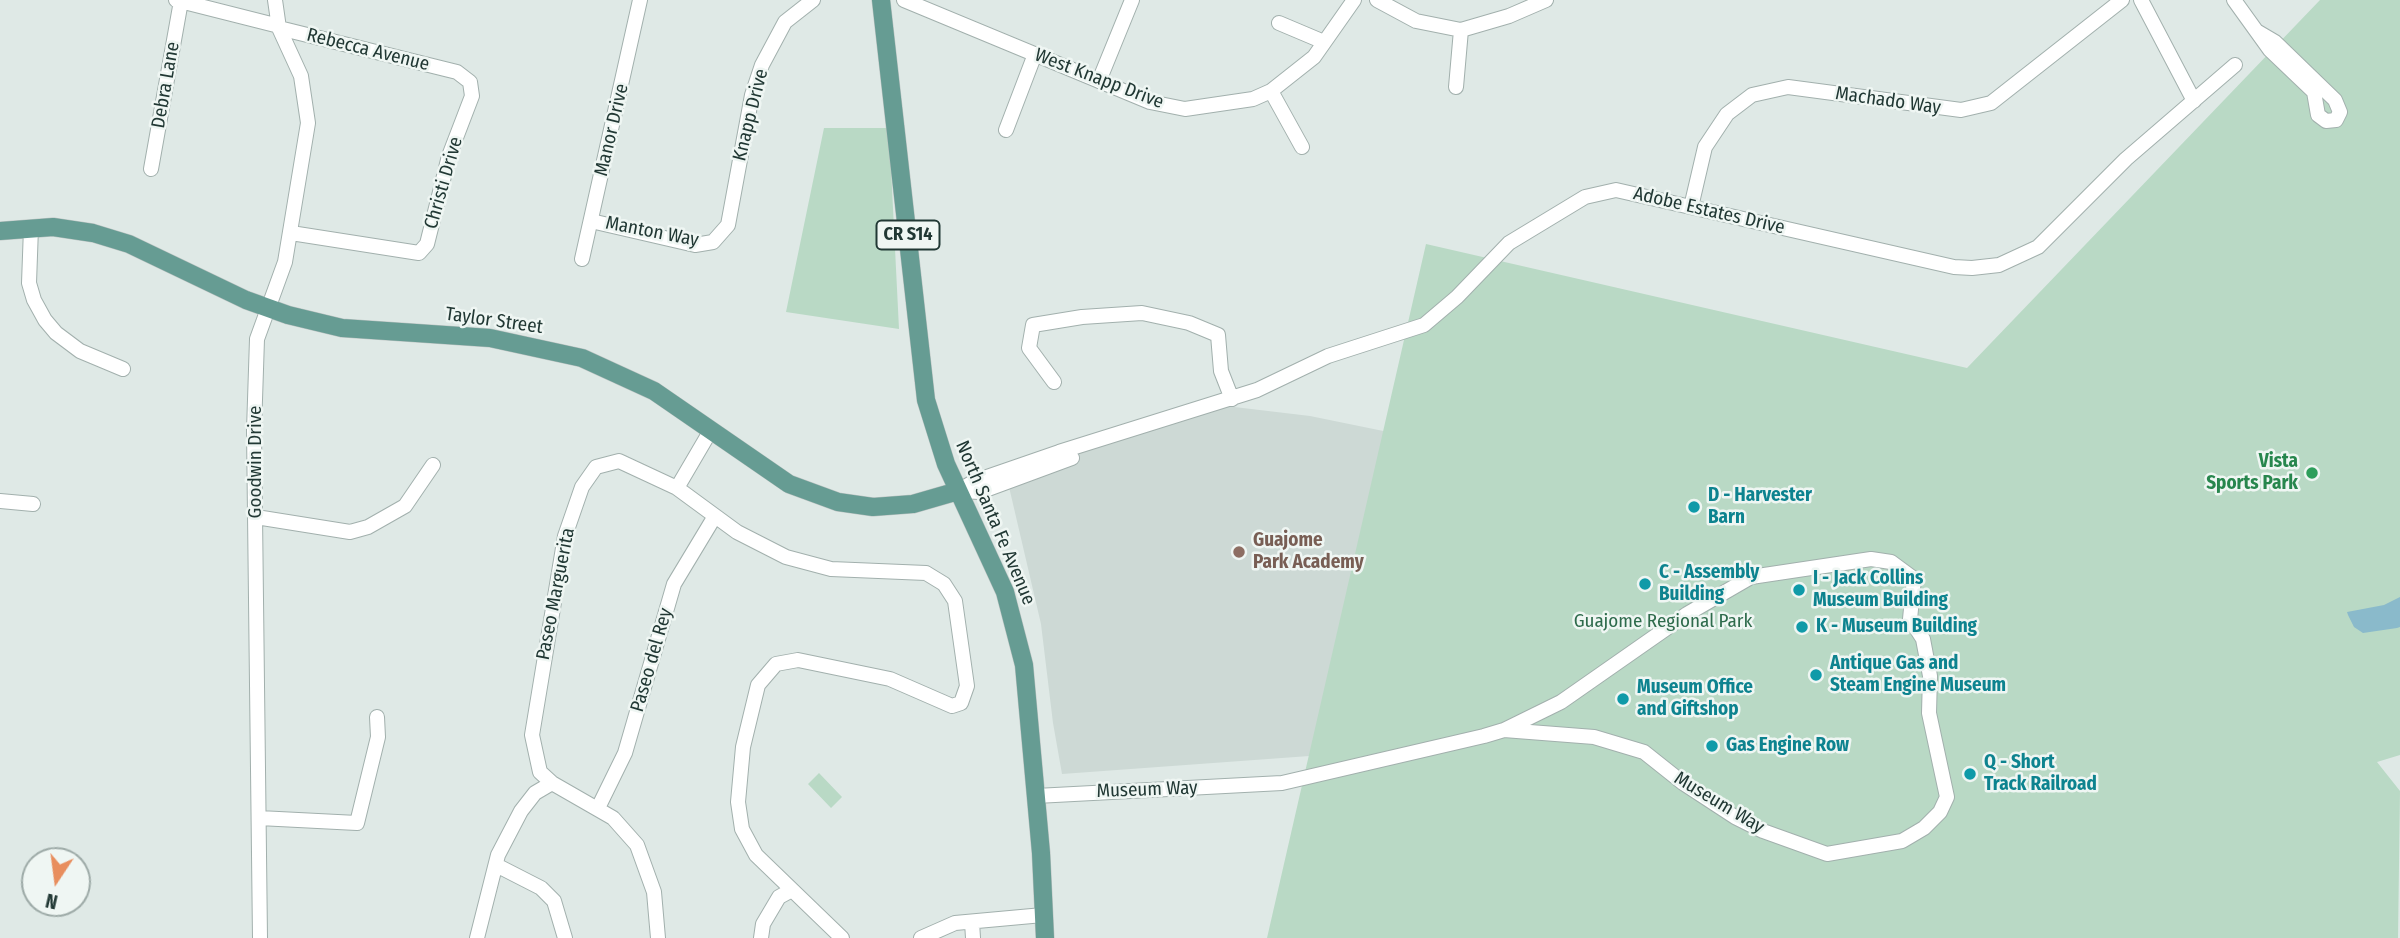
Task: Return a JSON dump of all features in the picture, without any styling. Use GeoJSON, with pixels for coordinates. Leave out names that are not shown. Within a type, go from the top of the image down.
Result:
{"type":"FeatureCollection","features":[{"type":"Feature","properties":{"kind":"main road","name":"North Santa Fe Avenue"},"geometry":{"type":"LineString","coordinates":[[881,0],[926,400],[946,464],[995,567],[1017,629],[1024,665],[1045,938]]}},
{"type":"Feature","properties":{"kind":"main road","name":"Taylor Street"},"geometry":{"type":"LineString","coordinates":[[0,231],[31,228],[93,233],[129,244],[268,308],[342,328],[490,338],[561,352],[631,378],[789,484],[838,502],[873,507],[913,504],[958,491]]}},
{"type":"Feature","properties":{"kind":"street","name":"Goodwin Drive"},"geometry":{"type":"LineString","coordinates":[[260,938],[254,430],[257,339],[285,262],[308,110],[301,76],[279,27],[275,0]]}},
{"type":"Feature","properties":{"kind":"street","name":"Manor Drive"},"geometry":{"type":"LineString","coordinates":[[582,259],[640,0]]}},
{"type":"Feature","properties":{"kind":"street","name":"Knapp Drive"},"geometry":{"type":"LineString","coordinates":[[712,242],[728,225],[752,95],[762,65],[786,22],[813,0]]}},
{"type":"Feature","properties":{"kind":"street","name":"West Knapp Drive"},"geometry":{"type":"LineString","coordinates":[[904,0],[1150,102],[1185,109],[1253,99],[1271,90],[1297,73],[1324,42],[1354,0]]}},
{"type":"Feature","properties":{"kind":"street"},"geometry":{"type":"LineString","coordinates":[[1099,81],[1132,0]]}},
{"type":"Feature","properties":{"kind":"street"},"geometry":{"type":"LineString","coordinates":[[1377,0],[1416,21],[1461,30],[1509,16],[1546,0]]}},
{"type":"Feature","properties":{"kind":"street","name":"Machado Way"},"geometry":{"type":"LineString","coordinates":[[1692,207],[1705,147],[1727,114],[1752,95],[1788,87],[1961,110],[1991,103],[2122,0]]}},
{"type":"Feature","properties":{"kind":"street"},"geometry":{"type":"LineString","coordinates":[[2141,0],[2194,101]]}},
{"type":"Feature","properties":{"kind":"street"},"geometry":{"type":"LineString","coordinates":[[2234,0],[2270,50],[2314,92],[2318,115],[2326,121],[2336,120],[2340,112],[2335,100],[2275,42],[2258,32]]}},
{"type":"Feature","properties":{"kind":"street","name":"Rebecca Avenue"},"geometry":{"type":"LineString","coordinates":[[179,1],[457,72]]}},
{"type":"Feature","properties":{"kind":"street","name":"Debra Lane"},"geometry":{"type":"LineString","coordinates":[[152,169],[179,1]]}},
{"type":"Feature","properties":{"kind":"street"},"geometry":{"type":"LineString","coordinates":[[1279,23],[1324,42]]}},
{"type":"Feature","properties":{"kind":"street"},"geometry":{"type":"LineString","coordinates":[[1456,87],[1461,30]]}},
{"type":"Feature","properties":{"kind":"street"},"geometry":{"type":"LineString","coordinates":[[1006,130],[1035,54]]}},
{"type":"Feature","properties":{"kind":"street","name":"Adobe Estates Drive"},"geometry":{"type":"LineString","coordinates":[[958,491],[988,489],[1110,443],[1127,432],[1232,399],[1328,356],[1424,325],[1457,297],[1509,243],[1585,197],[1616,190],[1954,267],[1988,267],[2038,247],[2126,159],[2235,65]]}},
{"type":"Feature","properties":{"kind":"street","name":"Christi Drive"},"geometry":{"type":"LineString","coordinates":[[291,233],[419,253],[427,243],[449,156],[471,96],[470,82],[457,72]]}},
{"type":"Feature","properties":{"kind":"street"},"geometry":{"type":"LineString","coordinates":[[1271,90],[1302,147]]}},
{"type":"Feature","properties":{"kind":"street","name":"Manton Way"},"geometry":{"type":"LineString","coordinates":[[591,220],[695,244],[712,242]]}},
{"type":"Feature","properties":{"kind":"street"},"geometry":{"type":"LineString","coordinates":[[31,228],[29,283],[34,300],[45,320],[55,333],[80,351],[123,369]]}},
{"type":"Feature","properties":{"kind":"street"},"geometry":{"type":"LineString","coordinates":[[1054,382],[1029,348],[1033,325],[1082,317],[1142,313],[1189,323],[1218,335],[1221,371],[1232,399]]}},
{"type":"Feature","properties":{"kind":"street"},"geometry":{"type":"LineString","coordinates":[[677,488],[711,430]]}},
{"type":"Feature","properties":{"kind":"street","name":"Paseo Marguerita"},"geometry":{"type":"LineString","coordinates":[[552,783],[540,772],[534,752],[533,726],[565,536],[582,487],[596,467],[619,461],[677,488],[737,532],[786,557],[820,566],[877,573],[926,573],[944,584],[955,601],[967,687],[961,703],[952,706],[890,679],[798,660],[776,664],[758,685],[743,747],[738,802],[742,829],[756,855],[790,891],[842,938]]}},
{"type":"Feature","properties":{"kind":"street"},"geometry":{"type":"LineString","coordinates":[[256,517],[350,532],[368,527],[405,506],[433,465]]}},
{"type":"Feature","properties":{"kind":"street"},"geometry":{"type":"LineString","coordinates":[[0,501],[33,505]]}},
{"type":"Feature","properties":{"kind":"street","name":"Paseo del Rey"},"geometry":{"type":"LineString","coordinates":[[598,808],[625,753],[674,584],[715,516]]}},
{"type":"Feature","properties":{"kind":"street","name":"Museum Way"},"geometry":{"type":"LineString","coordinates":[[1035,796],[1282,783],[1504,730],[1601,677],[1687,614],[1752,577],[1871,559],[1891,562],[1914,579],[1910,619],[1923,639],[1930,676],[1929,713],[1947,797],[1940,812],[1902,841],[1827,854],[1763,831],[1735,817],[1644,752],[1594,737],[1504,730]]}},
{"type":"Feature","properties":{"kind":"street"},"geometry":{"type":"LineString","coordinates":[[260,818],[357,823],[378,737],[377,717]]}},
{"type":"Feature","properties":{"kind":"street"},"geometry":{"type":"LineString","coordinates":[[477,938],[496,865],[520,814],[535,793],[552,783],[613,818],[637,845],[654,892],[658,938]]}},
{"type":"Feature","properties":{"kind":"street"},"geometry":{"type":"LineString","coordinates":[[496,865],[541,888],[554,901],[565,938]]}},
{"type":"Feature","properties":{"kind":"street"},"geometry":{"type":"LineString","coordinates":[[761,938],[763,924],[779,897],[790,891]]}},
{"type":"Feature","properties":{"kind":"street"},"geometry":{"type":"LineString","coordinates":[[921,938],[944,926],[1043,915]]}},
{"type":"Feature","properties":{"kind":"street"},"geometry":{"type":"LineString","coordinates":[[972,922],[973,938]]}},
{"type":"Feature","properties":{"kind":"shaded area","name":"Guajome Park Academy"},"geometry":{"type":"Polygon","coordinates":[[[1226,406],[1310,416],[1398,434],[1378,751],[1062,774],[1041,624],[1006,474],[1226,406]]]}},
{"type":"Feature","properties":{"kind":"green space","name":"Guajome Regional Park"},"geometry":{"type":"Polygon","coordinates":[[[2320,0],[2400,0],[2400,755],[2377,762],[2400,791],[2398,938],[1267,938],[1426,244],[1967,368],[2320,0]]]}},
{"type":"Feature","properties":{"kind":"green space"},"geometry":{"type":"Polygon","coordinates":[[[824,128],[889,128],[899,329],[786,312],[824,128]]]}},
{"type":"Feature","properties":{"kind":"green space"},"geometry":{"type":"Polygon","coordinates":[[[819,773],[842,797],[831,808],[808,784],[819,773]]]}},
{"type":"Feature","properties":{"kind":"water"},"geometry":{"type":"Polygon","coordinates":[[[2400,597],[2400,627],[2397,628],[2363,633],[2354,627],[2347,612],[2384,605],[2400,597]]]}},
{"type":"Feature","properties":{"kind":"place","name":"Vista Sports Park"},"geometry":{"type":"Point","coordinates":[2312,473]}},
{"type":"Feature","properties":{"kind":"place","name":"D - Harvester Barn"},"geometry":{"type":"Point","coordinates":[1694,507]}},
{"type":"Feature","properties":{"kind":"place","name":"Guajome Park Academy"},"geometry":{"type":"Point","coordinates":[1239,552]}},
{"type":"Feature","properties":{"kind":"place","name":"C - Assembly Building"},"geometry":{"type":"Point","coordinates":[1645,584]}},
{"type":"Feature","properties":{"kind":"place","name":"I - Jack Collins Museum Building"},"geometry":{"type":"Point","coordinates":[1799,590]}},
{"type":"Feature","properties":{"kind":"place","name":"K - Museum Building"},"geometry":{"type":"Point","coordinates":[1802,627]}},
{"type":"Feature","properties":{"kind":"place","name":"Antique Gas and Steam Engine Museum"},"geometry":{"type":"Point","coordinates":[1816,675]}},
{"type":"Feature","properties":{"kind":"place","name":"Museum Office and Giftshop"},"geometry":{"type":"Point","coordinates":[1623,699]}},
{"type":"Feature","properties":{"kind":"place","name":"Gas Engine Row"},"geometry":{"type":"Point","coordinates":[1712,746]}},
{"type":"Feature","properties":{"kind":"place","name":"Q - Short Track Railroad"},"geometry":{"type":"Point","coordinates":[1970,774]}}]}
